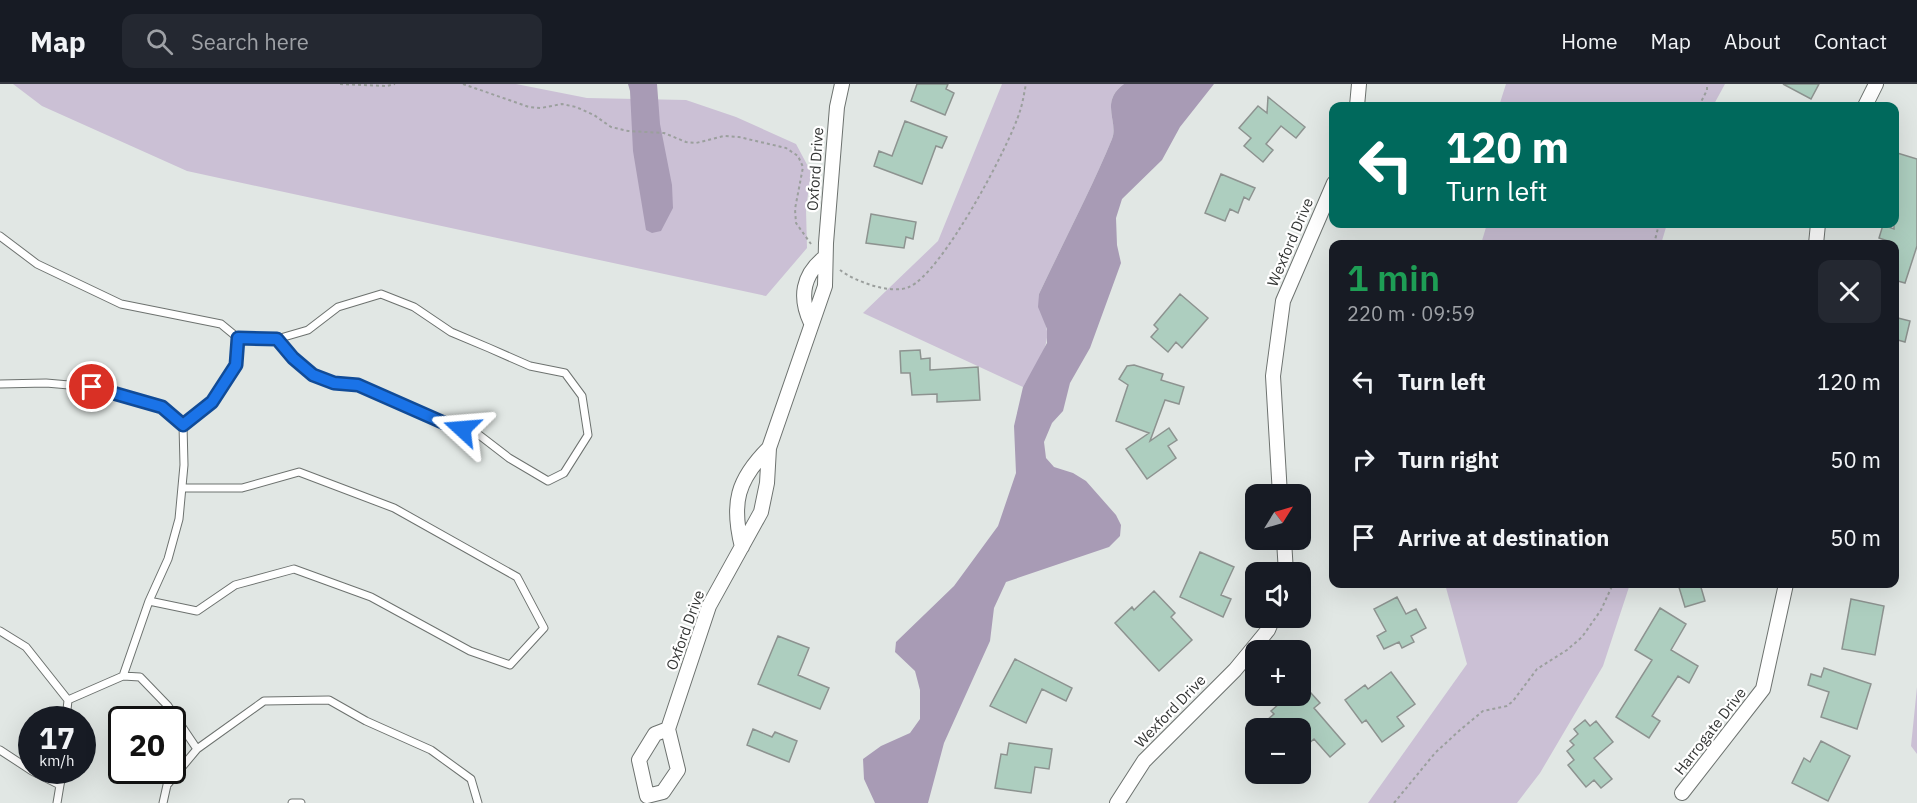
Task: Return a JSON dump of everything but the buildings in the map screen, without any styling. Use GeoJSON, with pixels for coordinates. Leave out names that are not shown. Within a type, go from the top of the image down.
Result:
{"type":"FeatureCollection","features":[{"type":"Feature","properties":{"kind":"street","name":"Oxford Drive"},"geometry":{"type":"LineString","coordinates":[[668,729],[709,606],[761,512],[767,483],[769,448],[825,286],[825,257],[837,107],[843,84]]}},
{"type":"Feature","properties":{"kind":"street"},"geometry":{"type":"LineString","coordinates":[[1357,102],[1359,84]]}},
{"type":"Feature","properties":{"kind":"street"},"geometry":{"type":"LineString","coordinates":[[1867,102],[1876,84]]}},
{"type":"Feature","properties":{"kind":"street","name":"Wexford Drive"},"geometry":{"type":"LineString","coordinates":[[1279,484],[1273,376],[1283,300],[1329,194]]}},
{"type":"Feature","properties":{"kind":"street","name":"Oxford Drive"},"geometry":{"type":"LineString","coordinates":[[742,547],[738,532],[740,486],[749,470],[769,448]]}},
{"type":"Feature","properties":{"kind":"street","name":"Harrogate Drive"},"geometry":{"type":"LineString","coordinates":[[1682,793],[1763,689],[1785,588]]}},
{"type":"Feature","properties":{"kind":"street","name":"Wexford Drive"},"geometry":{"type":"LineString","coordinates":[[1117,803],[1144,761],[1235,669],[1269,628]]}},
{"type":"Feature","properties":{"kind":"lane"},"geometry":{"type":"LineString","coordinates":[[0,236],[37,264],[121,304],[221,324],[238,338],[277,339],[308,330],[338,307],[381,294],[414,307],[451,332],[530,366],[565,373],[582,396],[588,435],[564,473],[548,481],[510,458],[474,431],[451,426],[358,385],[334,383],[313,375],[293,358],[277,339]]}},
{"type":"Feature","properties":{"kind":"lane"},"geometry":{"type":"LineString","coordinates":[[183,425],[212,402],[236,365],[238,338]]}},
{"type":"Feature","properties":{"kind":"lane"},"geometry":{"type":"LineString","coordinates":[[0,384],[46,383],[92,387],[162,407],[183,425]]}},
{"type":"Feature","properties":{"kind":"lane"},"geometry":{"type":"LineString","coordinates":[[123,676],[149,601],[168,559],[179,519],[183,425]]}},
{"type":"Feature","properties":{"kind":"lane"},"geometry":{"type":"LineString","coordinates":[[149,601],[197,611],[235,585],[294,569],[371,597],[470,651],[510,665],[544,628],[517,577],[394,508],[299,472],[242,488],[182,488]]}},
{"type":"Feature","properties":{"kind":"lane"},"geometry":{"type":"LineString","coordinates":[[0,631],[26,647],[68,700],[67,706]]}},
{"type":"Feature","properties":{"kind":"lane"},"geometry":{"type":"LineString","coordinates":[[68,700],[123,676],[140,677],[168,706],[197,749]]}},
{"type":"Feature","properties":{"kind":"lane"},"geometry":{"type":"LineString","coordinates":[[163,803],[167,785],[197,749],[264,701],[329,700],[366,722],[430,750],[471,779],[478,803]]}},
{"type":"Feature","properties":{"kind":"lane"},"geometry":{"type":"LineString","coordinates":[[0,750],[18,762]]}},
{"type":"Feature","properties":{"kind":"lane"},"geometry":{"type":"LineString","coordinates":[[57,803],[60,785]]}},
{"type":"Feature","properties":{"kind":"lane"},"geometry":{"type":"LineString","coordinates":[[292,803],[302,803]]}},
{"type":"Feature","properties":{"kind":"path"},"geometry":{"type":"LineString","coordinates":[[340,84],[395,84]]}},
{"type":"Feature","properties":{"kind":"path"},"geometry":{"type":"LineString","coordinates":[[463,84],[529,107],[540,108],[562,104],[576,107],[594,115],[611,127],[628,131],[664,133],[686,142],[696,143],[724,136],[739,137],[786,148],[798,156],[803,167],[795,209],[796,223],[816,250],[844,273],[879,288],[908,288],[926,276],[972,209],[1000,158],[1020,112],[1026,84]]}},
{"type":"Feature","properties":{"kind":"path"},"geometry":{"type":"LineString","coordinates":[[1701,102],[1707,90],[1707,84]]}},
{"type":"Feature","properties":{"kind":"path"},"geometry":{"type":"LineString","coordinates":[[1395,803],[1435,753],[1460,730],[1483,711],[1507,706],[1538,669],[1582,637],[1601,610],[1611,588]]}},
{"type":"Feature","properties":{"kind":"shaded area"},"geometry":{"type":"Polygon","coordinates":[[[13,84],[516,84],[587,98],[686,100],[736,117],[796,144],[811,172],[806,209],[807,248],[766,296],[187,171],[42,106],[13,84]]]}},
{"type":"Feature","properties":{"kind":"shaded area"},"geometry":{"type":"Polygon","coordinates":[[[628,84],[657,84],[660,124],[672,185],[673,208],[661,231],[652,233],[646,230],[633,151],[628,84]]]}},
{"type":"Feature","properties":{"kind":"shaded area"},"geometry":{"type":"Polygon","coordinates":[[[1002,84],[1124,84],[1117,91],[1111,105],[1114,132],[1112,139],[1039,294],[1047,338],[1039,360],[1023,387],[863,313],[938,241],[1002,84]]]}},
{"type":"Feature","properties":{"kind":"shaded area"},"geometry":{"type":"Polygon","coordinates":[[[1124,84],[1214,84],[1180,127],[1162,160],[1122,199],[1116,218],[1117,245],[1121,263],[1090,348],[1070,383],[1063,411],[1052,423],[1044,442],[1046,458],[1054,467],[1073,473],[1086,481],[1116,515],[1121,525],[1120,536],[1109,547],[1006,582],[994,608],[990,641],[944,743],[928,803],[875,803],[864,779],[863,759],[881,746],[910,733],[920,719],[920,690],[915,671],[895,652],[896,642],[954,586],[998,526],[1016,473],[1014,426],[1023,387],[1047,343],[1047,329],[1038,307],[1039,294],[1112,139],[1114,132],[1111,105],[1117,91],[1124,84]]]}},
{"type":"Feature","properties":{"kind":"shaded area"},"geometry":{"type":"Polygon","coordinates":[[[1506,84],[1725,84],[1715,102],[1500,102],[1506,84]]]}},
{"type":"Feature","properties":{"kind":"shaded area"},"geometry":{"type":"Polygon","coordinates":[[[1486,228],[1666,228],[1662,240],[1482,240],[1486,228]]]}},
{"type":"Feature","properties":{"kind":"shaded area"},"geometry":{"type":"Polygon","coordinates":[[[1446,588],[1629,588],[1603,666],[1540,773],[1517,803],[1368,803],[1467,664],[1446,588]]]}},
{"type":"Feature","properties":{"kind":"shaded area"},"geometry":{"type":"Polygon","coordinates":[[[1917,687],[1917,754],[1911,746],[1917,687]]]}},
{"type":"Feature","properties":{"kind":"route"},"geometry":{"type":"LineString","coordinates":[[92,387],[162,407],[183,425],[212,402],[236,365],[238,338],[277,339],[293,358],[313,375],[334,383],[358,385],[462,429]]}}]}
